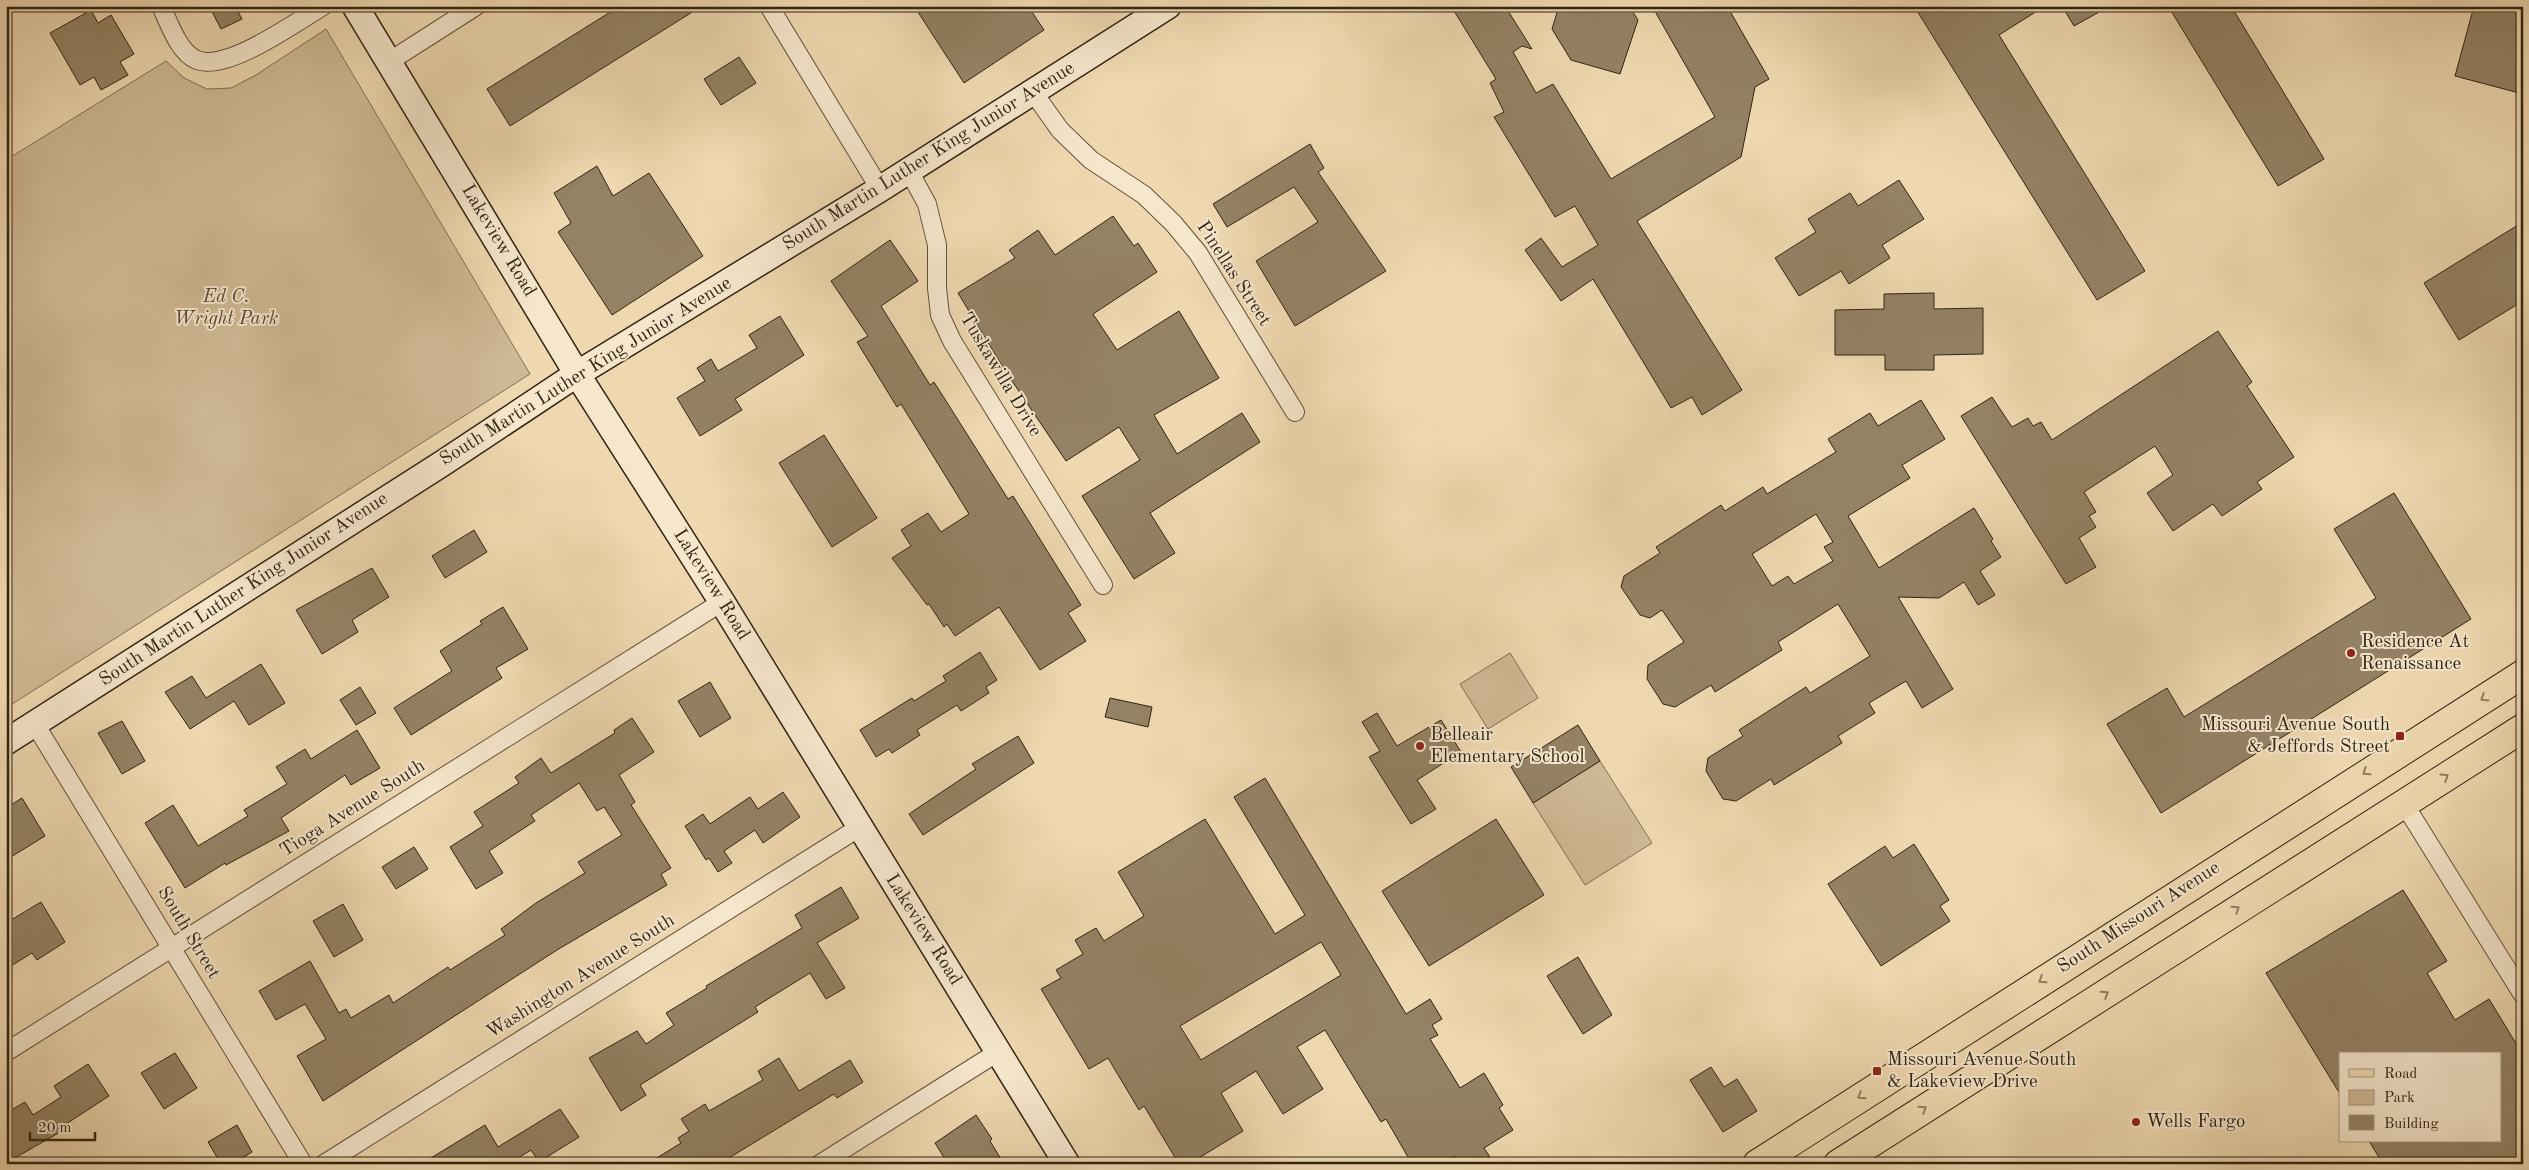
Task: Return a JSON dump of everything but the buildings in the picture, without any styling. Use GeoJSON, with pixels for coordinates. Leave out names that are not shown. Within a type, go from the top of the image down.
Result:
{"type":"FeatureCollection","features":[{"type":"Feature","properties":{"kind":"main road","name":"South Missouri Avenue"},"geometry":{"type":"LineString","coordinates":[[1757,1164],[2523,674]]}},
{"type":"Feature","properties":{"kind":"main road"},"geometry":{"type":"LineString","coordinates":[[1838,1164],[2403,802],[2523,728]]}},
{"type":"Feature","properties":{"kind":"street"},"geometry":{"type":"LineString","coordinates":[[161,6],[185,50],[197,60],[216,62],[236,57],[323,6]]}},
{"type":"Feature","properties":{"kind":"street","name":"Lakeview Road"},"geometry":{"type":"LineString","coordinates":[[355,6],[390,61],[577,374],[722,602],[1067,1164]]}},
{"type":"Feature","properties":{"kind":"street"},"geometry":{"type":"LineString","coordinates":[[390,61],[476,6]]}},
{"type":"Feature","properties":{"kind":"street"},"geometry":{"type":"LineString","coordinates":[[769,6],[880,189]]}},
{"type":"Feature","properties":{"kind":"street","name":"South Martin Luther King Junior Avenue"},"geometry":{"type":"LineString","coordinates":[[6,742],[442,463],[577,374],[909,171],[1034,92],[1161,8]]}},
{"type":"Feature","properties":{"kind":"street","name":"Pinellas Street"},"geometry":{"type":"LineString","coordinates":[[1034,92],[1060,130],[1091,160],[1144,195],[1173,223],[1198,253],[1295,412]]}},
{"type":"Feature","properties":{"kind":"street","name":"Tuskawilla Drive"},"geometry":{"type":"LineString","coordinates":[[909,171],[927,204],[937,246],[937,288],[940,315],[944,324],[952,341],[1102,585]]}},
{"type":"Feature","properties":{"kind":"street","name":"Tioga Avenue South"},"geometry":{"type":"LineString","coordinates":[[6,1052],[722,602]]}},
{"type":"Feature","properties":{"kind":"street","name":"South Street"},"geometry":{"type":"LineString","coordinates":[[35,724],[303,1164]]}},
{"type":"Feature","properties":{"kind":"street"},"geometry":{"type":"LineString","coordinates":[[2403,802],[2523,995]]}},
{"type":"Feature","properties":{"kind":"street","name":"Washington Avenue South"},"geometry":{"type":"LineString","coordinates":[[324,1164],[860,827]]}},
{"type":"Feature","properties":{"kind":"street"},"geometry":{"type":"LineString","coordinates":[[820,1164],[998,1052]]}},
{"type":"Feature","properties":{"kind":"green space","name":"Ed C. Wright Park"},"geometry":{"type":"Polygon","coordinates":[[[326,29],[530,374],[6,708],[6,160],[166,61],[184,78],[207,89],[231,88],[256,75],[326,29]]]}},
{"type":"Feature","properties":{"kind":"green space"},"geometry":{"type":"Polygon","coordinates":[[[1510,653],[1538,698],[1488,729],[1460,684],[1510,653]]]}},
{"type":"Feature","properties":{"kind":"green space"},"geometry":{"type":"Polygon","coordinates":[[[1600,761],[1652,843],[1585,885],[1533,803],[1600,761]]]}},
{"type":"Feature","properties":{"kind":"place","name":"Residence At Renaissance"},"geometry":{"type":"Point","coordinates":[2351,653]}},
{"type":"Feature","properties":{"kind":"place","name":"Missouri Avenue South & Jeffords Street"},"geometry":{"type":"Point","coordinates":[2400,736]}},
{"type":"Feature","properties":{"kind":"place","name":"Belleair Elementary School"},"geometry":{"type":"Point","coordinates":[1420,746]}},
{"type":"Feature","properties":{"kind":"place","name":"Missouri Avenue South & Lakeview Drive"},"geometry":{"type":"Point","coordinates":[1877,1071]}},
{"type":"Feature","properties":{"kind":"place","name":"Wells Fargo"},"geometry":{"type":"Point","coordinates":[2136,1122]}}]}
